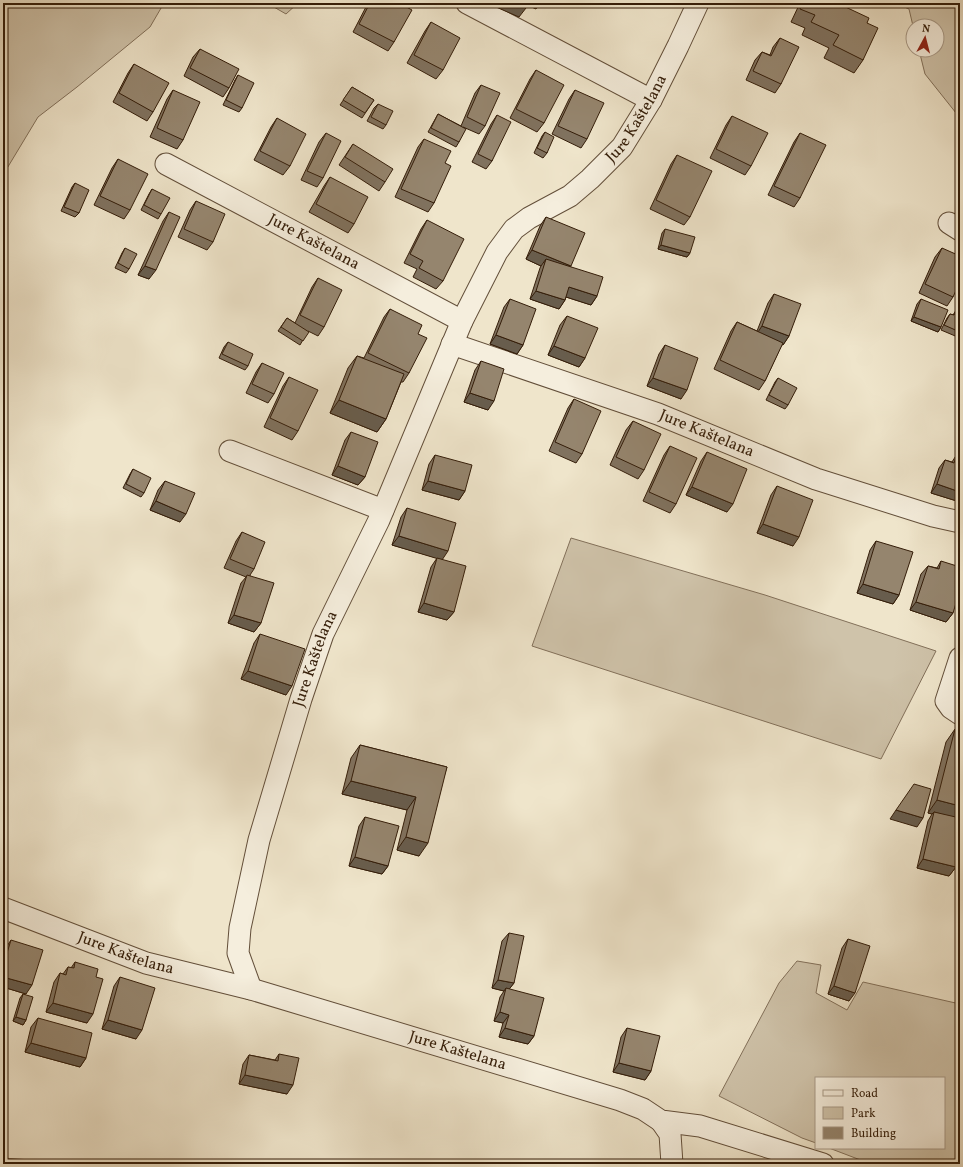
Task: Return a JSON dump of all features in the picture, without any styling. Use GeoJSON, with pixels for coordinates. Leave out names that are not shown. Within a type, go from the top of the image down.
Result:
{"type":"FeatureCollection","features":[{"type":"Feature","properties":{"kind":"street"},"geometry":{"type":"LineString","coordinates":[[467,3],[651,100]]}},
{"type":"Feature","properties":{"kind":"street","name":"Jure Kaštelana"},"geometry":{"type":"LineString","coordinates":[[251,989],[238,953],[240,928],[259,840],[300,699],[323,634],[348,586],[384,510],[462,321],[497,252],[504,240],[514,229],[529,218],[570,196],[590,180],[622,147],[651,100],[698,3]]}},
{"type":"Feature","properties":{"kind":"street","name":"Jure Kaštelana"},"geometry":{"type":"LineString","coordinates":[[166,164],[462,321]]}},
{"type":"Feature","properties":{"kind":"street","name":"Jure Kaštelana"},"geometry":{"type":"LineString","coordinates":[[452,344],[658,414],[816,479],[933,516],[960,522]]}},
{"type":"Feature","properties":{"kind":"street"},"geometry":{"type":"LineString","coordinates":[[230,451],[384,510]]}},
{"type":"Feature","properties":{"kind":"street"},"geometry":{"type":"LineString","coordinates":[[960,658],[946,702],[951,708],[960,714]]}},
{"type":"Feature","properties":{"kind":"street","name":"Jure Kaštelana"},"geometry":{"type":"LineString","coordinates":[[3,908],[146,963],[251,989],[620,1100],[643,1109],[661,1121],[670,1134],[672,1164]]}},
{"type":"Feature","properties":{"kind":"street"},"geometry":{"type":"LineString","coordinates":[[208,979],[224,968],[238,953]]}},
{"type":"Feature","properties":{"kind":"street","name":"Jure Kaštelana"},"geometry":{"type":"LineString","coordinates":[[661,1121],[700,1126],[823,1164]]}},
{"type":"Feature","properties":{"kind":"green space"},"geometry":{"type":"Polygon","coordinates":[[[6,3],[164,3],[150,27],[38,117],[3,175],[3,6],[6,3]]]}},
{"type":"Feature","properties":{"kind":"green space"},"geometry":{"type":"Polygon","coordinates":[[[267,3],[298,3],[286,14],[267,3]]]}},
{"type":"Feature","properties":{"kind":"green space"},"geometry":{"type":"Polygon","coordinates":[[[895,3],[960,3],[960,118],[925,74],[921,58],[945,58],[945,18],[911,18],[909,9],[895,3]]]}},
{"type":"Feature","properties":{"kind":"green space"},"geometry":{"type":"Polygon","coordinates":[[[571,538],[765,595],[936,651],[881,759],[532,646],[571,538]]]}},
{"type":"Feature","properties":{"kind":"green space"},"geometry":{"type":"Polygon","coordinates":[[[797,961],[821,965],[816,993],[847,1010],[863,982],[960,1004],[960,1164],[871,1164],[832,1149],[945,1149],[945,1077],[815,1077],[815,1143],[802,1138],[719,1096],[779,983],[797,961]]]}},
{"type":"Feature","properties":{"kind":"green space"},"geometry":{"type":"Polygon","coordinates":[[[3,1158],[73,1163],[80,1164],[3,1164],[3,1158]]]}},
{"type":"Feature","properties":{"kind":"building"},"geometry":{"type":"Polygon","coordinates":[[[370,3],[399,3],[412,10],[394,42],[359,24],[370,3]]]}},
{"type":"Feature","properties":{"kind":"building"},"geometry":{"type":"Polygon","coordinates":[[[513,3],[528,3],[526,8],[513,3]]]}},
{"type":"Feature","properties":{"kind":"building"},"geometry":{"type":"Polygon","coordinates":[[[803,3],[837,3],[869,18],[867,23],[878,28],[863,60],[833,45],[839,35],[811,22],[815,15],[800,9],[803,3]]]}},
{"type":"Feature","properties":{"kind":"building"},"geometry":{"type":"Polygon","coordinates":[[[431,22],[460,38],[443,70],[414,55],[431,22]]]}},
{"type":"Feature","properties":{"kind":"building"},"geometry":{"type":"Polygon","coordinates":[[[780,38],[799,47],[781,84],[753,71],[762,52],[771,56],[780,38]]]}},
{"type":"Feature","properties":{"kind":"building"},"geometry":{"type":"Polygon","coordinates":[[[200,49],[239,69],[229,88],[190,68],[200,49]]]}},
{"type":"Feature","properties":{"kind":"building"},"geometry":{"type":"Polygon","coordinates":[[[134,64],[169,83],[153,112],[119,93],[134,64]]]}},
{"type":"Feature","properties":{"kind":"building"},"geometry":{"type":"Polygon","coordinates":[[[536,70],[564,85],[544,123],[516,109],[536,70]]]}},
{"type":"Feature","properties":{"kind":"building"},"geometry":{"type":"Polygon","coordinates":[[[238,75],[254,83],[242,108],[226,100],[238,75]]]}},
{"type":"Feature","properties":{"kind":"building"},"geometry":{"type":"Polygon","coordinates":[[[481,85],[500,93],[485,126],[467,117],[481,85]]]}},
{"type":"Feature","properties":{"kind":"building"},"geometry":{"type":"Polygon","coordinates":[[[352,87],[374,100],[365,113],[343,100],[352,87]]]}},
{"type":"Feature","properties":{"kind":"building"},"geometry":{"type":"Polygon","coordinates":[[[173,90],[200,102],[183,140],[157,128],[173,90]]]}},
{"type":"Feature","properties":{"kind":"building"},"geometry":{"type":"Polygon","coordinates":[[[575,90],[604,103],[587,139],[558,126],[575,90]]]}},
{"type":"Feature","properties":{"kind":"building"},"geometry":{"type":"Polygon","coordinates":[[[378,104],[393,111],[386,125],[371,117],[378,104]]]}},
{"type":"Feature","properties":{"kind":"building"},"geometry":{"type":"Polygon","coordinates":[[[438,114],[466,129],[459,142],[431,128],[438,114]]]}},
{"type":"Feature","properties":{"kind":"building"},"geometry":{"type":"Polygon","coordinates":[[[497,115],[511,122],[492,161],[478,154],[497,115]]]}},
{"type":"Feature","properties":{"kind":"building"},"geometry":{"type":"Polygon","coordinates":[[[732,116],[768,133],[751,166],[716,149],[732,116]]]}},
{"type":"Feature","properties":{"kind":"building"},"geometry":{"type":"Polygon","coordinates":[[[277,118],[306,134],[290,166],[260,151],[277,118]]]}},
{"type":"Feature","properties":{"kind":"building"},"geometry":{"type":"Polygon","coordinates":[[[545,132],[554,137],[547,153],[537,148],[545,132]]]}},
{"type":"Feature","properties":{"kind":"building"},"geometry":{"type":"Polygon","coordinates":[[[326,133],[341,141],[323,178],[307,171],[326,133]]]}},
{"type":"Feature","properties":{"kind":"building"},"geometry":{"type":"Polygon","coordinates":[[[800,133],[826,145],[800,198],[774,186],[800,133]]]}},
{"type":"Feature","properties":{"kind":"building"},"geometry":{"type":"Polygon","coordinates":[[[424,139],[451,151],[445,163],[451,166],[434,203],[401,189],[424,139]]]}},
{"type":"Feature","properties":{"kind":"building"},"geometry":{"type":"Polygon","coordinates":[[[353,144],[393,169],[385,182],[345,157],[353,144]]]}},
{"type":"Feature","properties":{"kind":"building"},"geometry":{"type":"Polygon","coordinates":[[[677,155],[712,171],[690,217],[656,200],[677,155]]]}},
{"type":"Feature","properties":{"kind":"building"},"geometry":{"type":"Polygon","coordinates":[[[118,159],[148,174],[130,210],[100,196],[118,159]]]}},
{"type":"Feature","properties":{"kind":"building"},"geometry":{"type":"Polygon","coordinates":[[[330,177],[368,197],[354,224],[316,204],[330,177]]]}},
{"type":"Feature","properties":{"kind":"building"},"geometry":{"type":"Polygon","coordinates":[[[75,183],[89,190],[79,213],[64,207],[75,183]]]}},
{"type":"Feature","properties":{"kind":"building"},"geometry":{"type":"Polygon","coordinates":[[[152,189],[170,198],[161,214],[144,205],[152,189]]]}},
{"type":"Feature","properties":{"kind":"building"},"geometry":{"type":"Polygon","coordinates":[[[196,201],[225,214],[213,242],[184,229],[196,201]]]}},
{"type":"Feature","properties":{"kind":"building"},"geometry":{"type":"Polygon","coordinates":[[[169,212],[180,217],[156,270],[145,266],[169,212]]]}},
{"type":"Feature","properties":{"kind":"building"},"geometry":{"type":"Polygon","coordinates":[[[546,217],[585,233],[571,266],[532,250],[546,217]]]}},
{"type":"Feature","properties":{"kind":"building"},"geometry":{"type":"Polygon","coordinates":[[[427,220],[464,239],[443,281],[419,268],[423,261],[410,254],[427,220]]]}},
{"type":"Feature","properties":{"kind":"building"},"geometry":{"type":"Polygon","coordinates":[[[665,229],[695,237],[690,253],[661,245],[665,229]]]}},
{"type":"Feature","properties":{"kind":"building"},"geometry":{"type":"Polygon","coordinates":[[[125,248],[137,254],[129,269],[118,263],[125,248]]]}},
{"type":"Feature","properties":{"kind":"building"},"geometry":{"type":"Polygon","coordinates":[[[942,248],[960,256],[960,282],[953,297],[925,284],[942,248]]]}},
{"type":"Feature","properties":{"kind":"building"},"geometry":{"type":"Polygon","coordinates":[[[546,259],[603,277],[597,296],[569,287],[565,300],[536,291],[546,259]]]}},
{"type":"Feature","properties":{"kind":"building"},"geometry":{"type":"Polygon","coordinates":[[[318,278],[342,290],[324,327],[300,315],[318,278]]]}},
{"type":"Feature","properties":{"kind":"building"},"geometry":{"type":"Polygon","coordinates":[[[774,294],[801,304],[789,336],[762,326],[774,294]]]}},
{"type":"Feature","properties":{"kind":"building"},"geometry":{"type":"Polygon","coordinates":[[[510,299],[536,309],[523,345],[496,335],[510,299]]]}},
{"type":"Feature","properties":{"kind":"building"},"geometry":{"type":"Polygon","coordinates":[[[921,299],[948,310],[941,327],[914,317],[921,299]]]}},
{"type":"Feature","properties":{"kind":"building"},"geometry":{"type":"Polygon","coordinates":[[[958,307],[960,308],[960,332],[944,325],[950,314],[954,315],[958,307]]]}},
{"type":"Feature","properties":{"kind":"building"},"geometry":{"type":"Polygon","coordinates":[[[390,309],[422,325],[418,334],[427,338],[409,373],[368,353],[390,309]]]}},
{"type":"Feature","properties":{"kind":"building"},"geometry":{"type":"Polygon","coordinates":[[[567,316],[598,328],[585,358],[554,346],[567,316]]]}},
{"type":"Feature","properties":{"kind":"building"},"geometry":{"type":"Polygon","coordinates":[[[287,318],[309,332],[303,341],[281,327],[287,318]]]}},
{"type":"Feature","properties":{"kind":"building"},"geometry":{"type":"Polygon","coordinates":[[[737,322],[783,343],[765,381],[720,360],[737,322]]]}},
{"type":"Feature","properties":{"kind":"building"},"geometry":{"type":"Polygon","coordinates":[[[228,342],[253,354],[248,366],[222,354],[228,342]]]}},
{"type":"Feature","properties":{"kind":"building"},"geometry":{"type":"Polygon","coordinates":[[[665,345],[698,358],[687,390],[653,378],[665,345]]]}},
{"type":"Feature","properties":{"kind":"building"},"geometry":{"type":"Polygon","coordinates":[[[357,356],[404,374],[386,419],[339,400],[357,356]]]}},
{"type":"Feature","properties":{"kind":"building"},"geometry":{"type":"Polygon","coordinates":[[[481,361],[504,369],[494,401],[470,393],[481,361]]]}},
{"type":"Feature","properties":{"kind":"building"},"geometry":{"type":"Polygon","coordinates":[[[262,363],[284,373],[274,394],[252,384],[262,363]]]}},
{"type":"Feature","properties":{"kind":"building"},"geometry":{"type":"Polygon","coordinates":[[[289,377],[318,390],[298,431],[270,418],[289,377]]]}},
{"type":"Feature","properties":{"kind":"building"},"geometry":{"type":"Polygon","coordinates":[[[778,378],[797,388],[788,405],[769,395],[778,378]]]}},
{"type":"Feature","properties":{"kind":"building"},"geometry":{"type":"Polygon","coordinates":[[[574,399],[601,411],[582,454],[555,442],[574,399]]]}},
{"type":"Feature","properties":{"kind":"building"},"geometry":{"type":"Polygon","coordinates":[[[633,421],[661,434],[644,470],[616,457],[633,421]]]}},
{"type":"Feature","properties":{"kind":"building"},"geometry":{"type":"Polygon","coordinates":[[[351,432],[378,442],[365,477],[338,466],[351,432]]]}},
{"type":"Feature","properties":{"kind":"building"},"geometry":{"type":"Polygon","coordinates":[[[670,446],[697,458],[676,504],[649,492],[670,446]]]}},
{"type":"Feature","properties":{"kind":"building"},"geometry":{"type":"Polygon","coordinates":[[[707,452],[747,469],[733,504],[692,487],[707,452]]]}},
{"type":"Feature","properties":{"kind":"building"},"geometry":{"type":"Polygon","coordinates":[[[957,454],[960,455],[960,492],[937,484],[945,460],[954,463],[957,454]]]}},
{"type":"Feature","properties":{"kind":"building"},"geometry":{"type":"Polygon","coordinates":[[[435,455],[472,465],[465,491],[428,481],[435,455]]]}},
{"type":"Feature","properties":{"kind":"building"},"geometry":{"type":"Polygon","coordinates":[[[133,469],[151,478],[144,493],[126,484],[133,469]]]}},
{"type":"Feature","properties":{"kind":"building"},"geometry":{"type":"Polygon","coordinates":[[[165,481],[195,493],[186,514],[156,501],[165,481]]]}},
{"type":"Feature","properties":{"kind":"building"},"geometry":{"type":"Polygon","coordinates":[[[777,486],[813,500],[799,537],[763,524],[777,486]]]}},
{"type":"Feature","properties":{"kind":"building"},"geometry":{"type":"Polygon","coordinates":[[[407,508],[456,523],[448,551],[399,536],[407,508]]]}},
{"type":"Feature","properties":{"kind":"building"},"geometry":{"type":"Polygon","coordinates":[[[242,532],[265,542],[254,569],[230,559],[242,532]]]}},
{"type":"Feature","properties":{"kind":"building"},"geometry":{"type":"Polygon","coordinates":[[[876,541],[913,552],[899,595],[863,584],[876,541]]]}},
{"type":"Feature","properties":{"kind":"building"},"geometry":{"type":"Polygon","coordinates":[[[437,558],[466,566],[454,612],[424,603],[437,558]]]}},
{"type":"Feature","properties":{"kind":"building"},"geometry":{"type":"Polygon","coordinates":[[[941,561],[960,567],[960,590],[953,613],[916,602],[928,566],[939,569],[941,561]]]}},
{"type":"Feature","properties":{"kind":"building"},"geometry":{"type":"Polygon","coordinates":[[[247,575],[274,583],[261,623],[234,615],[247,575]]]}},
{"type":"Feature","properties":{"kind":"building"},"geometry":{"type":"Polygon","coordinates":[[[260,634],[305,649],[292,686],[248,671],[260,634]]]}},
{"type":"Feature","properties":{"kind":"building"},"geometry":{"type":"Polygon","coordinates":[[[955,729],[960,731],[960,806],[937,800],[955,729]]]}},
{"type":"Feature","properties":{"kind":"building"},"geometry":{"type":"Polygon","coordinates":[[[360,745],[447,767],[428,843],[406,837],[416,797],[351,781],[360,745]]]}},
{"type":"Feature","properties":{"kind":"building"},"geometry":{"type":"Polygon","coordinates":[[[914,784],[931,789],[923,818],[896,810],[914,784]]]}},
{"type":"Feature","properties":{"kind":"building"},"geometry":{"type":"Polygon","coordinates":[[[934,812],[960,818],[960,848],[956,867],[923,859],[934,812]]]}},
{"type":"Feature","properties":{"kind":"building"},"geometry":{"type":"Polygon","coordinates":[[[365,817],[399,826],[388,866],[355,857],[365,817]]]}},
{"type":"Feature","properties":{"kind":"building"},"geometry":{"type":"Polygon","coordinates":[[[509,933],[524,936],[514,983],[498,980],[509,933]]]}},
{"type":"Feature","properties":{"kind":"building"},"geometry":{"type":"Polygon","coordinates":[[[848,939],[870,946],[855,993],[834,986],[848,939]]]}},
{"type":"Feature","properties":{"kind":"building"},"geometry":{"type":"Polygon","coordinates":[[[11,940],[43,950],[32,985],[3,977],[3,966],[11,940]]]}},
{"type":"Feature","properties":{"kind":"building"},"geometry":{"type":"Polygon","coordinates":[[[75,962],[98,969],[96,977],[103,979],[93,1014],[53,1003],[60,973],[66,975],[68,967],[74,968],[75,962]]]}},
{"type":"Feature","properties":{"kind":"building"},"geometry":{"type":"Polygon","coordinates":[[[120,977],[155,988],[142,1030],[108,1020],[120,977]]]}},
{"type":"Feature","properties":{"kind":"building"},"geometry":{"type":"Polygon","coordinates":[[[506,988],[544,998],[534,1036],[505,1028],[509,1015],[500,1012],[506,988]]]}},
{"type":"Feature","properties":{"kind":"building"},"geometry":{"type":"Polygon","coordinates":[[[23,994],[33,997],[26,1020],[16,1017],[23,994]]]}},
{"type":"Feature","properties":{"kind":"building"},"geometry":{"type":"Polygon","coordinates":[[[38,1018],[92,1033],[86,1058],[31,1043],[38,1018]]]}},
{"type":"Feature","properties":{"kind":"building"},"geometry":{"type":"Polygon","coordinates":[[[627,1028],[660,1036],[651,1071],[619,1063],[627,1028]]]}},
{"type":"Feature","properties":{"kind":"building"},"geometry":{"type":"Polygon","coordinates":[[[279,1054],[299,1058],[293,1085],[245,1075],[249,1055],[278,1061],[279,1054]]]}},
{"type":"Feature","properties":{"kind":"building"},"geometry":{"type":"Polygon","coordinates":[[[733,1161],[733,1164],[710,1164],[733,1161]]]}}]}
